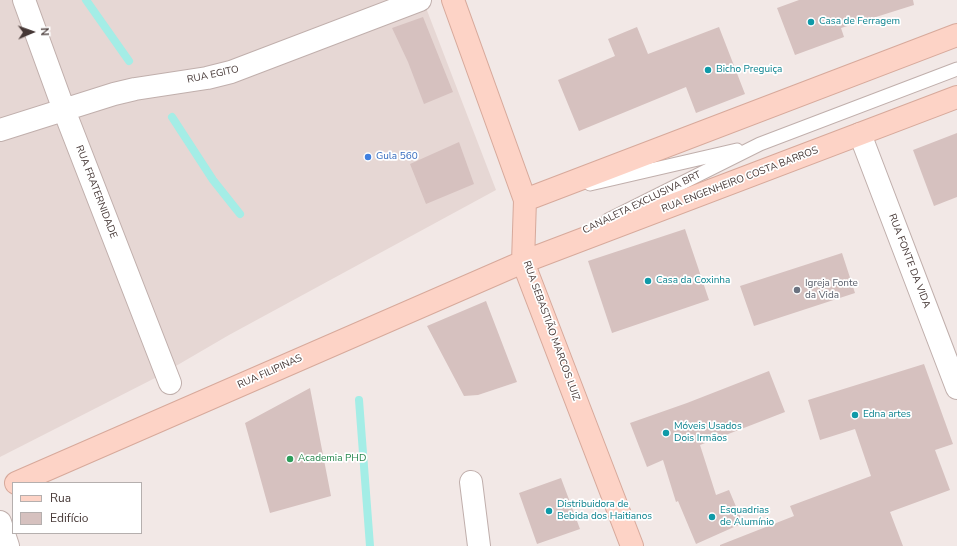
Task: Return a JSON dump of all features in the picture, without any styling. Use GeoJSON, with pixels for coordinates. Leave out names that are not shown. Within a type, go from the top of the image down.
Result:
{"type":"FeatureCollection","features":[{"type":"Feature","properties":{"kind":"street","name":"RUA FRATERNIDADE"},"geometry":{"type":"LineString","coordinates":[[24,0],[64,110],[170,383]]}},
{"type":"Feature","properties":{"kind":"street","name":"RUA EGITO"},"geometry":{"type":"LineString","coordinates":[[0,130],[135,89],[207,78],[231,72],[420,0]]}},
{"type":"Feature","properties":{"kind":"street","name":"RUA SEBASTIÃO MARCOS LUIZ"},"geometry":{"type":"LineString","coordinates":[[453,0],[526,200],[523,262],[632,546]]}},
{"type":"Feature","properties":{"kind":"street"},"geometry":{"type":"LineString","coordinates":[[526,200],[957,35]]}},
{"type":"Feature","properties":{"kind":"street","name":"RUA ENGENHEIRO COSTA BARROS"},"geometry":{"type":"LineString","coordinates":[[523,262],[957,98]]}},
{"type":"Feature","properties":{"kind":"street","name":"RUA FONTE DA VIDA"},"geometry":{"type":"LineString","coordinates":[[860,134],[957,388]]}},
{"type":"Feature","properties":{"kind":"street","name":"RUA FILIPINAS"},"geometry":{"type":"LineString","coordinates":[[18,482],[523,262]]}},
{"type":"Feature","properties":{"kind":"street"},"geometry":{"type":"LineString","coordinates":[[471,482],[479,546]]}},
{"type":"Feature","properties":{"kind":"street"},"geometry":{"type":"LineString","coordinates":[[0,490],[12,484]]}},
{"type":"Feature","properties":{"kind":"street"},"geometry":{"type":"LineString","coordinates":[[0,522],[8,546]]}},
{"type":"Feature","properties":{"kind":"lane","name":"CANALETA EXCLUSIVA BRT"},"geometry":{"type":"LineString","coordinates":[[523,262],[760,144],[957,69]]}},
{"type":"Feature","properties":{"kind":"lane","name":"CANALETA EXCLUSIVA BRT"},"geometry":{"type":"LineString","coordinates":[[526,200],[760,144]]}},
{"type":"Feature","properties":{"kind":"shaded area"},"geometry":{"type":"Polygon","coordinates":[[[0,0],[423,0],[496,190],[229,335],[157,377],[0,457],[0,0]]]}},
{"type":"Feature","properties":{"kind":"building","name":"Casa de Ferragem"},"geometry":{"type":"Polygon","coordinates":[[[799,0],[913,0],[914,5],[841,28],[844,37],[795,55],[777,8],[799,0]]]}},
{"type":"Feature","properties":{"kind":"building"},"geometry":{"type":"Polygon","coordinates":[[[423,17],[453,92],[424,104],[408,62],[392,28],[423,17]]]}},
{"type":"Feature","properties":{"kind":"building"},"geometry":{"type":"Polygon","coordinates":[[[637,27],[648,54],[719,27],[745,94],[696,113],[686,87],[579,131],[558,80],[615,56],[608,39],[637,27]]]}},
{"type":"Feature","properties":{"kind":"building"},"geometry":{"type":"Polygon","coordinates":[[[957,133],[957,197],[934,206],[913,150],[957,133]]]}},
{"type":"Feature","properties":{"kind":"building"},"geometry":{"type":"Polygon","coordinates":[[[459,142],[474,184],[426,204],[410,164],[459,142]]]}},
{"type":"Feature","properties":{"kind":"building","name":"Casa da Coxinha"},"geometry":{"type":"Polygon","coordinates":[[[685,229],[709,300],[612,333],[588,261],[685,229]]]}},
{"type":"Feature","properties":{"kind":"building","name":"Igreja Fonte da Vida"},"geometry":{"type":"Polygon","coordinates":[[[842,253],[855,293],[754,326],[740,286],[842,253]]]}},
{"type":"Feature","properties":{"kind":"building"},"geometry":{"type":"Polygon","coordinates":[[[486,301],[517,382],[478,395],[464,396],[427,326],[486,301]]]}},
{"type":"Feature","properties":{"kind":"building"},"geometry":{"type":"Polygon","coordinates":[[[924,364],[953,444],[935,450],[950,490],[890,512],[903,546],[720,546],[794,516],[790,506],[871,476],[855,429],[820,440],[808,400],[924,364]]]}},
{"type":"Feature","properties":{"kind":"building"},"geometry":{"type":"Polygon","coordinates":[[[769,371],[785,412],[700,445],[716,495],[729,490],[743,523],[696,544],[678,501],[676,502],[663,460],[647,467],[630,423],[687,403],[769,371]]]}},
{"type":"Feature","properties":{"kind":"building","name":"Academia PHD"},"geometry":{"type":"Polygon","coordinates":[[[310,388],[331,496],[270,513],[245,423],[310,388]]]}},
{"type":"Feature","properties":{"kind":"building","name":"Distribuidora de Bebida dos Haitianos"},"geometry":{"type":"Polygon","coordinates":[[[561,478],[580,529],[537,544],[519,493],[561,478]]]}},
{"type":"Feature","properties":{"kind":"waterway"},"geometry":{"type":"LineString","coordinates":[[86,0],[129,61]]}},
{"type":"Feature","properties":{"kind":"waterway"},"geometry":{"type":"LineString","coordinates":[[172,117],[213,180],[240,214]]}},
{"type":"Feature","properties":{"kind":"waterway"},"geometry":{"type":"LineString","coordinates":[[359,400],[370,546]]}},
{"type":"Feature","properties":{"kind":"place","name":"Casa de Ferragem"},"geometry":{"type":"Point","coordinates":[811,22]}},
{"type":"Feature","properties":{"kind":"place","name":"Bicho Preguiça"},"geometry":{"type":"Point","coordinates":[708,70]}},
{"type":"Feature","properties":{"kind":"place","name":"Gula 560"},"geometry":{"type":"Point","coordinates":[368,157]}},
{"type":"Feature","properties":{"kind":"place","name":"Casa da Coxinha"},"geometry":{"type":"Point","coordinates":[648,281]}},
{"type":"Feature","properties":{"kind":"place","name":"Igreja Fonte da Vida"},"geometry":{"type":"Point","coordinates":[797,290]}},
{"type":"Feature","properties":{"kind":"place","name":"Edna artes"},"geometry":{"type":"Point","coordinates":[855,415]}},
{"type":"Feature","properties":{"kind":"place","name":"Móveis Usados Dois Irmãos"},"geometry":{"type":"Point","coordinates":[666,433]}},
{"type":"Feature","properties":{"kind":"place","name":"Academia PHD"},"geometry":{"type":"Point","coordinates":[290,459]}},
{"type":"Feature","properties":{"kind":"place","name":"Distribuidora de Bebida dos Haitianos"},"geometry":{"type":"Point","coordinates":[549,511]}},
{"type":"Feature","properties":{"kind":"place","name":"Esquadrias de Alumínio"},"geometry":{"type":"Point","coordinates":[712,517]}}]}
